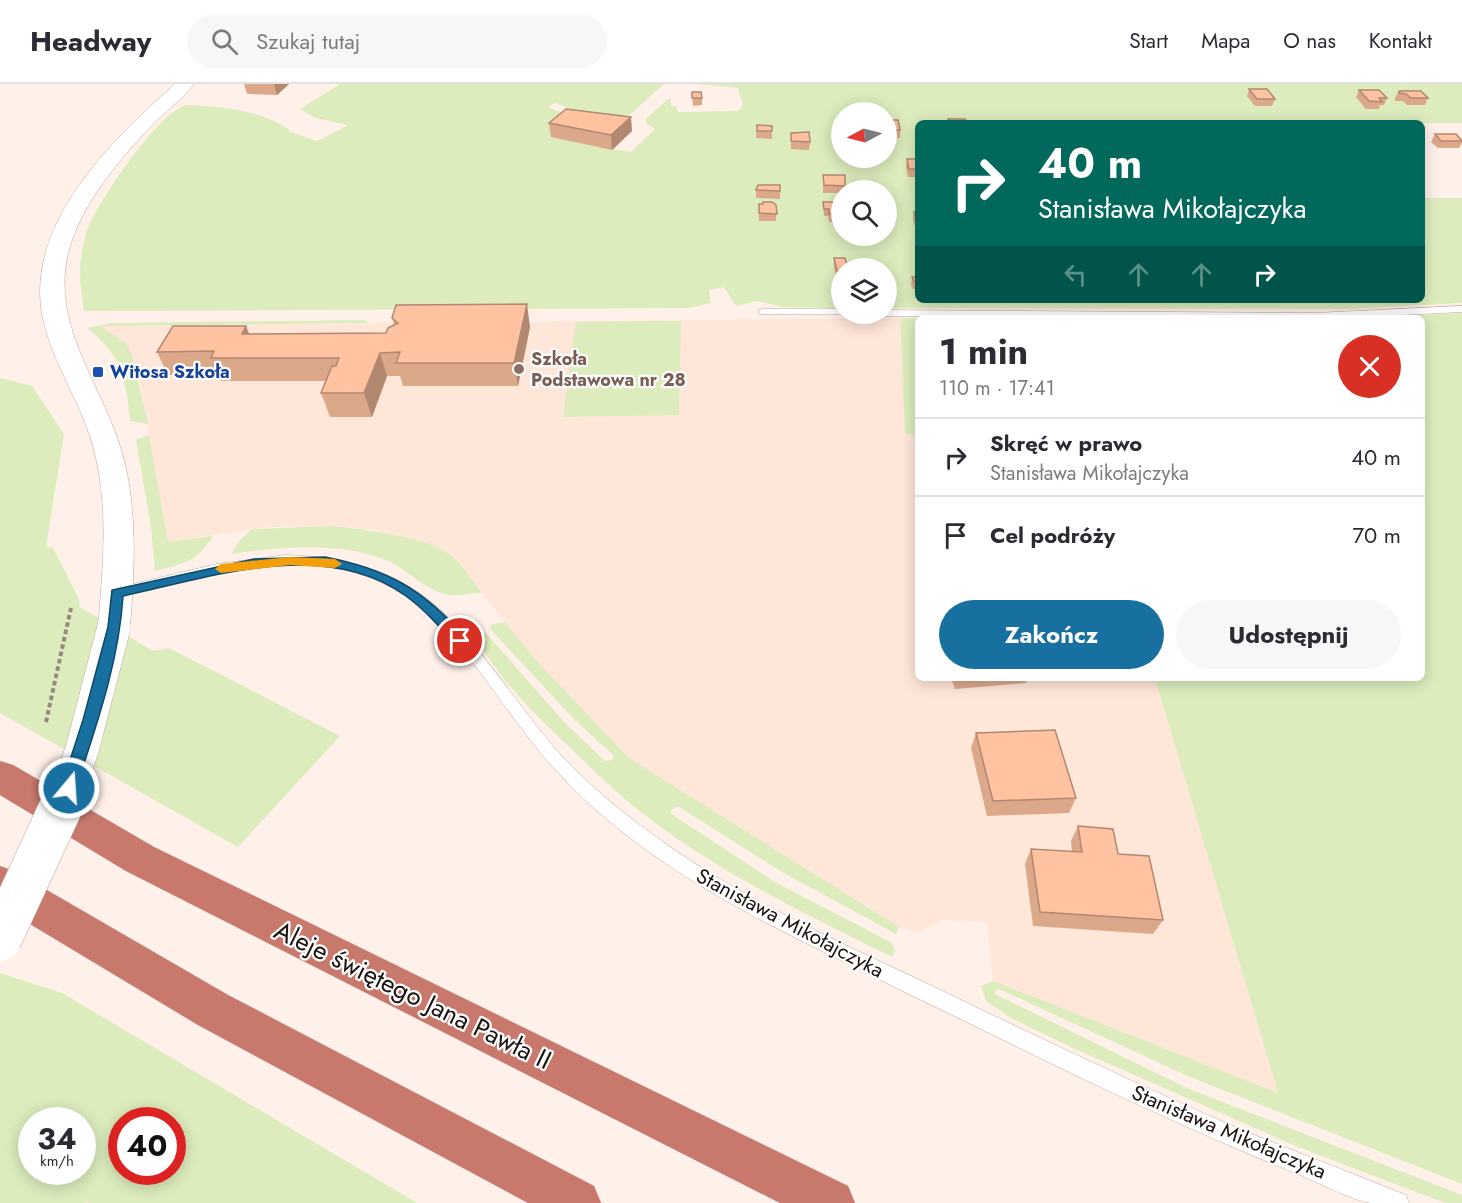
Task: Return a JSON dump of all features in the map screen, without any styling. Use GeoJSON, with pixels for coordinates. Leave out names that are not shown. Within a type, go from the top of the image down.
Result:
{"type":"FeatureCollection","features":[{"type":"Feature","properties":{"kind":"highway","name":"Aleje świętego Jana Pawła II"},"geometry":{"type":"LineString","coordinates":[[0,776],[140,859],[831,1203]]}},
{"type":"Feature","properties":{"kind":"highway"},"geometry":{"type":"LineString","coordinates":[[0,884],[76,932],[577,1203]]}},
{"type":"Feature","properties":{"kind":"highway"},"geometry":{"type":"LineString","coordinates":[[0,920],[76,932]]}},
{"type":"Feature","properties":{"kind":"street"},"geometry":{"type":"LineString","coordinates":[[0,939],[29,881],[69,788],[91,720],[115,610],[119,530],[111,463],[99,419],[55,319],[52,280],[61,241],[88,189],[126,141],[185,84]]}},
{"type":"Feature","properties":{"kind":"lane"},"geometry":{"type":"LineString","coordinates":[[1336,315],[1462,309]]}},
{"type":"Feature","properties":{"kind":"lane"},"geometry":{"type":"LineString","coordinates":[[763,312],[831,312]]}},
{"type":"Feature","properties":{"kind":"lane"},"geometry":{"type":"LineString","coordinates":[[897,313],[1172,315]]}},
{"type":"Feature","properties":{"kind":"lane","name":"Stanisława Mikołajczyka"},"geometry":{"type":"LineString","coordinates":[[115,610],[212,570],[290,561],[325,561],[357,568],[387,579],[411,593],[438,615],[550,753],[588,791],[642,836],[695,873],[766,915],[1163,1106],[1398,1203]]}},
{"type":"Feature","properties":{"kind":"path"},"geometry":{"type":"LineString","coordinates":[[46,722],[71,608]]}},
{"type":"Feature","properties":{"kind":"shaded area"},"geometry":{"type":"Polygon","coordinates":[[[897,318],[900,318],[905,434],[915,434],[915,681],[1156,681],[1278,1094],[993,981],[987,922],[943,920],[919,932],[899,927],[629,758],[534,658],[453,557],[421,541],[375,530],[333,526],[269,527],[168,542],[140,384],[132,355],[97,326],[831,319],[831,324],[897,324],[897,318]]]}},
{"type":"Feature","properties":{"kind":"green space"},"geometry":{"type":"Polygon","coordinates":[[[340,84],[664,84],[617,126],[555,103],[548,107],[563,113],[583,144],[631,152],[655,129],[647,124],[646,119],[668,99],[671,99],[671,106],[676,106],[678,112],[738,111],[743,105],[738,88],[696,84],[1462,84],[1462,123],[1425,123],[1425,120],[915,120],[915,303],[1425,303],[1425,198],[1462,198],[1462,303],[1349,309],[897,308],[897,258],[831,258],[831,308],[783,307],[758,301],[736,306],[724,287],[709,290],[711,303],[689,308],[84,311],[80,282],[81,263],[83,244],[91,221],[129,161],[160,123],[175,111],[186,105],[240,110],[278,123],[290,130],[288,131],[317,141],[348,125],[316,118],[300,109],[340,84]]]}},
{"type":"Feature","properties":{"kind":"green space"},"geometry":{"type":"Polygon","coordinates":[[[1462,313],[1462,1184],[1190,1077],[999,989],[995,991],[995,994],[1189,1089],[1462,1195],[1462,1203],[1445,1203],[1298,1147],[1073,1048],[1011,1018],[986,1001],[981,986],[993,981],[1278,1093],[1156,681],[1425,681],[1425,315],[1422,315],[1462,313]]]}},
{"type":"Feature","properties":{"kind":"green space"},"geometry":{"type":"Polygon","coordinates":[[[900,318],[915,318],[915,434],[905,434],[900,318]]]}},
{"type":"Feature","properties":{"kind":"green space"},"geometry":{"type":"Polygon","coordinates":[[[364,320],[370,323],[99,326],[125,342],[132,355],[148,424],[130,421],[124,380],[115,358],[99,338],[87,328],[111,323],[364,320]]]}},
{"type":"Feature","properties":{"kind":"green space"},"geometry":{"type":"Polygon","coordinates":[[[681,321],[679,415],[563,417],[576,322],[681,321]]]}},
{"type":"Feature","properties":{"kind":"green space"},"geometry":{"type":"Polygon","coordinates":[[[0,378],[32,386],[64,434],[46,547],[53,548],[79,599],[80,607],[153,651],[169,648],[340,736],[238,847],[0,713],[0,378]]]}},
{"type":"Feature","properties":{"kind":"green space"},"geometry":{"type":"Polygon","coordinates":[[[149,435],[168,542],[213,536],[195,557],[155,571],[151,527],[136,440],[149,435]]]}},
{"type":"Feature","properties":{"kind":"green space"},"geometry":{"type":"Polygon","coordinates":[[[333,526],[397,535],[431,545],[455,559],[482,593],[454,595],[442,593],[386,560],[348,550],[309,547],[231,554],[240,540],[252,529],[333,526]]]}},
{"type":"Feature","properties":{"kind":"green space"},"geometry":{"type":"Polygon","coordinates":[[[505,622],[534,658],[629,758],[899,927],[896,934],[782,872],[679,807],[673,808],[670,813],[775,882],[892,943],[895,951],[892,957],[719,866],[624,799],[538,716],[493,664],[475,635],[479,630],[486,633],[565,723],[605,761],[612,760],[614,756],[573,718],[490,629],[492,624],[505,622]]]}},
{"type":"Feature","properties":{"kind":"green space"},"geometry":{"type":"Polygon","coordinates":[[[0,973],[62,993],[417,1203],[88,1203],[83,1200],[86,1203],[0,1203],[0,973]]]}},
{"type":"Feature","properties":{"kind":"building"},"geometry":{"type":"Polygon","coordinates":[[[1249,89],[1267,89],[1275,99],[1257,99],[1249,89]]]}},
{"type":"Feature","properties":{"kind":"building"},"geometry":{"type":"Polygon","coordinates":[[[1359,90],[1379,90],[1387,98],[1379,98],[1382,102],[1369,101],[1359,90]]]}},
{"type":"Feature","properties":{"kind":"building"},"geometry":{"type":"Polygon","coordinates":[[[1399,91],[1421,91],[1428,98],[1411,98],[1399,91]]]}},
{"type":"Feature","properties":{"kind":"building"},"geometry":{"type":"Polygon","coordinates":[[[692,92],[701,92],[702,98],[692,98],[692,92]]]}},
{"type":"Feature","properties":{"kind":"building"},"geometry":{"type":"Polygon","coordinates":[[[566,109],[631,117],[611,135],[549,123],[566,109]]]}},
{"type":"Feature","properties":{"kind":"building"},"geometry":{"type":"Polygon","coordinates":[[[757,125],[772,126],[772,131],[757,131],[757,125]]]}},
{"type":"Feature","properties":{"kind":"building"},"geometry":{"type":"Polygon","coordinates":[[[809,132],[810,142],[791,141],[791,133],[809,132]]]}},
{"type":"Feature","properties":{"kind":"building"},"geometry":{"type":"Polygon","coordinates":[[[1435,134],[1456,134],[1462,141],[1441,141],[1435,134]]]}},
{"type":"Feature","properties":{"kind":"building"},"geometry":{"type":"Polygon","coordinates":[[[907,159],[915,159],[915,169],[909,169],[907,159]]]}},
{"type":"Feature","properties":{"kind":"building"},"geometry":{"type":"Polygon","coordinates":[[[823,175],[845,175],[845,180],[831,180],[831,185],[824,185],[823,175]]]}},
{"type":"Feature","properties":{"kind":"building"},"geometry":{"type":"Polygon","coordinates":[[[758,185],[780,185],[780,191],[756,190],[758,185]]]}},
{"type":"Feature","properties":{"kind":"building"},"geometry":{"type":"Polygon","coordinates":[[[772,202],[776,205],[777,214],[759,213],[759,204],[772,202]]]}},
{"type":"Feature","properties":{"kind":"building"},"geometry":{"type":"Polygon","coordinates":[[[823,202],[831,202],[831,214],[829,214],[829,209],[824,209],[823,202]]]}},
{"type":"Feature","properties":{"kind":"building"},"geometry":{"type":"Polygon","coordinates":[[[527,304],[514,363],[396,363],[400,352],[380,353],[364,393],[321,393],[332,366],[336,366],[339,358],[211,358],[214,351],[157,352],[173,326],[246,326],[242,334],[386,333],[388,328],[398,323],[392,318],[396,305],[527,304]]]}},
{"type":"Feature","properties":{"kind":"building"},"geometry":{"type":"Polygon","coordinates":[[[1055,730],[1076,798],[993,801],[976,733],[1055,730]]]}},
{"type":"Feature","properties":{"kind":"building"},"geometry":{"type":"Polygon","coordinates":[[[1078,826],[1113,829],[1118,854],[1149,856],[1163,920],[1040,912],[1031,849],[1082,852],[1078,826]]]}},
{"type":"Feature","properties":{"kind":"slow traffic"},"geometry":{"type":"LineString","coordinates":[[221,569],[254,563],[290,561],[325,561],[335,564]]}},
{"type":"Feature","properties":{"kind":"place","name":"Szkoła Podstawowa nr 28"},"geometry":{"type":"Point","coordinates":[519,369]}},
{"type":"Feature","properties":{"kind":"place","name":"Witosa Szkoła"},"geometry":{"type":"Point","coordinates":[98,372]}},
{"type":"Feature","properties":{"kind":"route"},"geometry":{"type":"LineString","coordinates":[[69,788],[91,720],[114,627],[116,593],[212,570],[254,563],[325,561],[357,568],[387,579],[411,593],[438,615],[460,641]]}}]}
